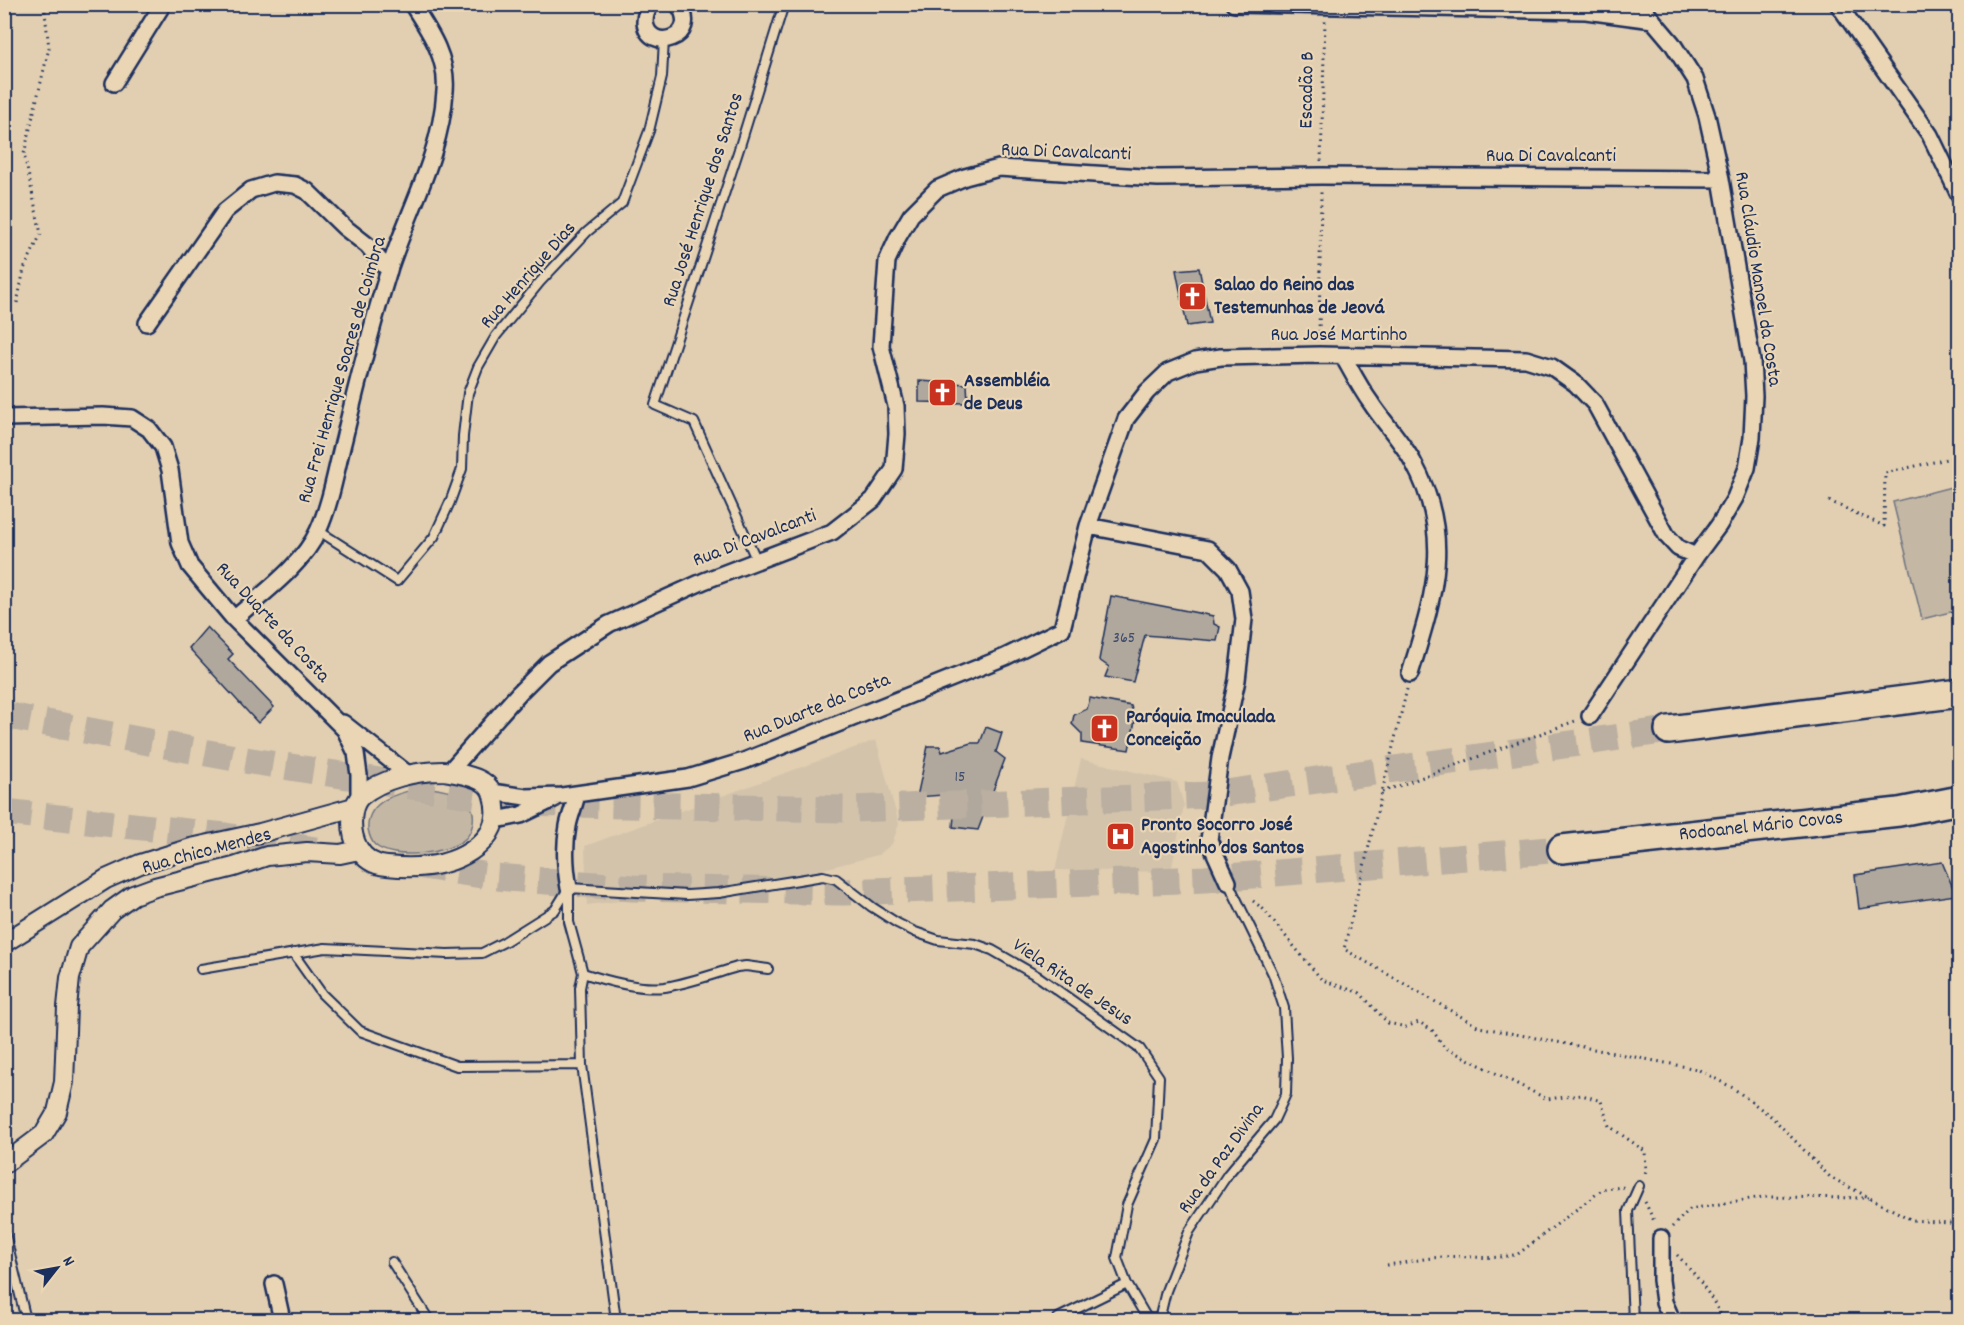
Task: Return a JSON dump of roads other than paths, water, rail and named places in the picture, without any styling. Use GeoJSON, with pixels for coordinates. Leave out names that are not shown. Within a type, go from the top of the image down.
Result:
{"type":"FeatureCollection","features":[{"type":"Feature","properties":{"kind":"highway"},"geometry":{"type":"LineString","coordinates":[[1669,729],[1959,693]]}},
{"type":"Feature","properties":{"kind":"highway","name":"Rodoanel Mário Covas"},"geometry":{"type":"LineString","coordinates":[[1562,849],[1899,812],[1959,800]]}},
{"type":"Feature","properties":{"kind":"street"},"geometry":{"type":"LineString","coordinates":[[114,83],[163,4]]}},
{"type":"Feature","properties":{"kind":"street","name":"Rua Frei Henrique Soares de Coimbra"},"geometry":{"type":"LineString","coordinates":[[234,619],[296,563],[319,531],[389,271],[425,179],[442,117],[446,90],[444,63],[433,35],[412,4]]}},
{"type":"Feature","properties":{"kind":"street"},"geometry":{"type":"LineString","coordinates":[[649,5],[645,15],[645,26],[651,35],[661,40],[671,39],[680,33],[685,23],[684,13],[678,4]]}},
{"type":"Feature","properties":{"kind":"street"},"geometry":{"type":"LineString","coordinates":[[1234,4],[1591,8],[1653,20]]}},
{"type":"Feature","properties":{"kind":"street","name":"Rua Cláudio Manoel da Costa"},"geometry":{"type":"LineString","coordinates":[[1590,716],[1735,498],[1747,468],[1753,427],[1752,361],[1721,179],[1707,116],[1695,79],[1672,43],[1639,4]]}},
{"type":"Feature","properties":{"kind":"street"},"geometry":{"type":"LineString","coordinates":[[1838,4],[1930,135],[1959,197]]}},
{"type":"Feature","properties":{"kind":"street","name":"Rua Di Cavalcanti"},"geometry":{"type":"LineString","coordinates":[[449,772],[519,693],[549,663],[609,624],[694,585],[832,532],[873,500],[894,469],[897,434],[896,406],[881,345],[887,261],[911,215],[937,189],[965,177],[999,168],[1158,178],[1321,176],[1721,179]]}},
{"type":"Feature","properties":{"kind":"street"},"geometry":{"type":"LineString","coordinates":[[147,323],[225,211],[251,190],[274,183],[295,185],[307,191],[344,227],[367,245],[389,271]]}},
{"type":"Feature","properties":{"kind":"street","name":"Rua José Martinho"},"geometry":{"type":"LineString","coordinates":[[1062,629],[1088,526],[1126,419],[1147,392],[1168,372],[1195,361],[1221,357],[1318,355],[1526,359],[1552,367],[1576,384],[1595,404],[1667,536],[1678,548],[1696,556]]}},
{"type":"Feature","properties":{"kind":"street"},"geometry":{"type":"LineString","coordinates":[[1342,356],[1369,400],[1413,461],[1428,493],[1436,524],[1438,563],[1432,602],[1410,674]]}},
{"type":"Feature","properties":{"kind":"street","name":"Rua Duarte da Costa"},"geometry":{"type":"LineString","coordinates":[[4,418],[113,416],[132,418],[150,429],[163,447],[170,470],[180,543],[190,566],[234,619],[345,730],[356,753],[359,775],[357,802]]}},
{"type":"Feature","properties":{"kind":"street"},"geometry":{"type":"LineString","coordinates":[[1088,526],[1208,549],[1228,568],[1240,591],[1244,619],[1237,680],[1220,758],[1209,840],[1228,882]]}},
{"type":"Feature","properties":{"kind":"street","name":"Rua Duarte da Costa"},"geometry":{"type":"LineString","coordinates":[[492,792],[526,797],[569,795],[688,778],[744,761],[1005,657],[1062,629]]}},
{"type":"Feature","properties":{"kind":"street","name":"Rua Duarte da Costa"},"geometry":{"type":"LineString","coordinates":[[329,712],[409,775]]}},
{"type":"Feature","properties":{"kind":"street"},"geometry":{"type":"LineString","coordinates":[[431,771],[449,772],[483,782],[492,792],[496,806],[496,820],[489,835],[472,851],[438,864],[420,867],[379,866],[367,859],[359,850],[352,834],[351,822],[357,802],[379,785],[409,775],[431,771]]}},
{"type":"Feature","properties":{"kind":"street"},"geometry":{"type":"LineString","coordinates":[[569,795],[565,847],[569,888]]}},
{"type":"Feature","properties":{"kind":"street","name":"Rua Duarte da Costa"},"geometry":{"type":"LineString","coordinates":[[496,820],[521,814],[569,795]]}},
{"type":"Feature","properties":{"kind":"street","name":"Rua Chico Mendes"},"geometry":{"type":"LineString","coordinates":[[4,944],[106,879],[140,864],[191,848],[260,833],[357,802]]}},
{"type":"Feature","properties":{"kind":"street","name":"Rua Chico Mendes"},"geometry":{"type":"LineString","coordinates":[[4,1164],[44,1134],[57,1112],[64,1082],[70,978],[79,947],[112,910],[133,895],[155,887],[267,856],[307,852],[340,854],[359,850]]}},
{"type":"Feature","properties":{"kind":"street"},"geometry":{"type":"LineString","coordinates":[[1661,1238],[1661,1280],[1664,1302],[1672,1320]]}},
{"type":"Feature","properties":{"kind":"street"},"geometry":{"type":"LineString","coordinates":[[274,1284],[282,1320]]}},
{"type":"Feature","properties":{"kind":"lane","name":"Rua José Henrique dos Santos"},"geometry":{"type":"LineString","coordinates":[[757,561],[694,422],[655,405],[784,4]]}},
{"type":"Feature","properties":{"kind":"lane","name":"Rua Henrique Dias"},"geometry":{"type":"LineString","coordinates":[[319,531],[397,581],[434,537],[462,469],[468,393],[478,367],[496,336],[540,282],[587,232],[622,203],[649,130],[662,77],[664,39]]}},
{"type":"Feature","properties":{"kind":"lane","name":"Viela Rita de Jesus"},"geometry":{"type":"LineString","coordinates":[[569,888],[687,896],[823,876],[836,879],[906,928],[938,940],[975,944],[992,950],[1039,977],[1140,1049],[1159,1077],[1156,1139],[1127,1205],[1117,1258],[1127,1284],[1148,1320]]}},
{"type":"Feature","properties":{"kind":"lane","name":"Rua da Paz Divina"},"geometry":{"type":"LineString","coordinates":[[1160,1320],[1166,1291],[1189,1232],[1228,1174],[1274,1120],[1286,1094],[1287,1059],[1284,1008],[1273,974],[1228,882]]}},
{"type":"Feature","properties":{"kind":"lane"},"geometry":{"type":"LineString","coordinates":[[201,969],[325,948],[447,954],[482,953],[555,910],[569,888]]}},
{"type":"Feature","properties":{"kind":"lane"},"geometry":{"type":"LineString","coordinates":[[569,888],[569,922],[584,973],[580,988],[582,1065],[616,1320]]}},
{"type":"Feature","properties":{"kind":"lane"},"geometry":{"type":"LineString","coordinates":[[293,953],[322,994],[360,1031],[457,1066],[582,1065]]}},
{"type":"Feature","properties":{"kind":"lane"},"geometry":{"type":"LineString","coordinates":[[584,973],[607,981],[654,987],[673,985],[746,966],[768,969]]}},
{"type":"Feature","properties":{"kind":"lane"},"geometry":{"type":"LineString","coordinates":[[1633,1320],[1628,1211],[1639,1186]]}},
{"type":"Feature","properties":{"kind":"lane"},"geometry":{"type":"LineString","coordinates":[[4,1229],[27,1320]]}},
{"type":"Feature","properties":{"kind":"lane"},"geometry":{"type":"LineString","coordinates":[[392,1262],[429,1320]]}},
{"type":"Feature","properties":{"kind":"lane"},"geometry":{"type":"LineString","coordinates":[[1059,1320],[1058,1318],[1127,1284]]}},
{"type":"Feature","properties":{"kind":"tunnel"},"geometry":{"type":"LineString","coordinates":[[4,715],[245,760],[521,803],[850,809],[1212,795],[1669,730]]}},
{"type":"Feature","properties":{"kind":"tunnel"},"geometry":{"type":"LineString","coordinates":[[4,812],[225,836],[322,851]]}},
{"type":"Feature","properties":{"kind":"tunnel"},"geometry":{"type":"LineString","coordinates":[[416,865],[496,877],[633,888],[844,892],[1205,879],[1562,849]]}},
{"type":"Feature","properties":{"kind":"place","name":"Salao do Reino das Testemunhas de Jeová"},"geometry":{"type":"Point","coordinates":[1193,297]}},
{"type":"Feature","properties":{"kind":"place","name":"Assembléia de Deus"},"geometry":{"type":"Point","coordinates":[943,393]}},
{"type":"Feature","properties":{"kind":"place","name":"Paróquia Imaculada Conceição"},"geometry":{"type":"Point","coordinates":[1105,729]}},
{"type":"Feature","properties":{"kind":"place","name":"Pronto Socorro José Agostinho dos Santos"},"geometry":{"type":"Point","coordinates":[1120,837]}}]}
